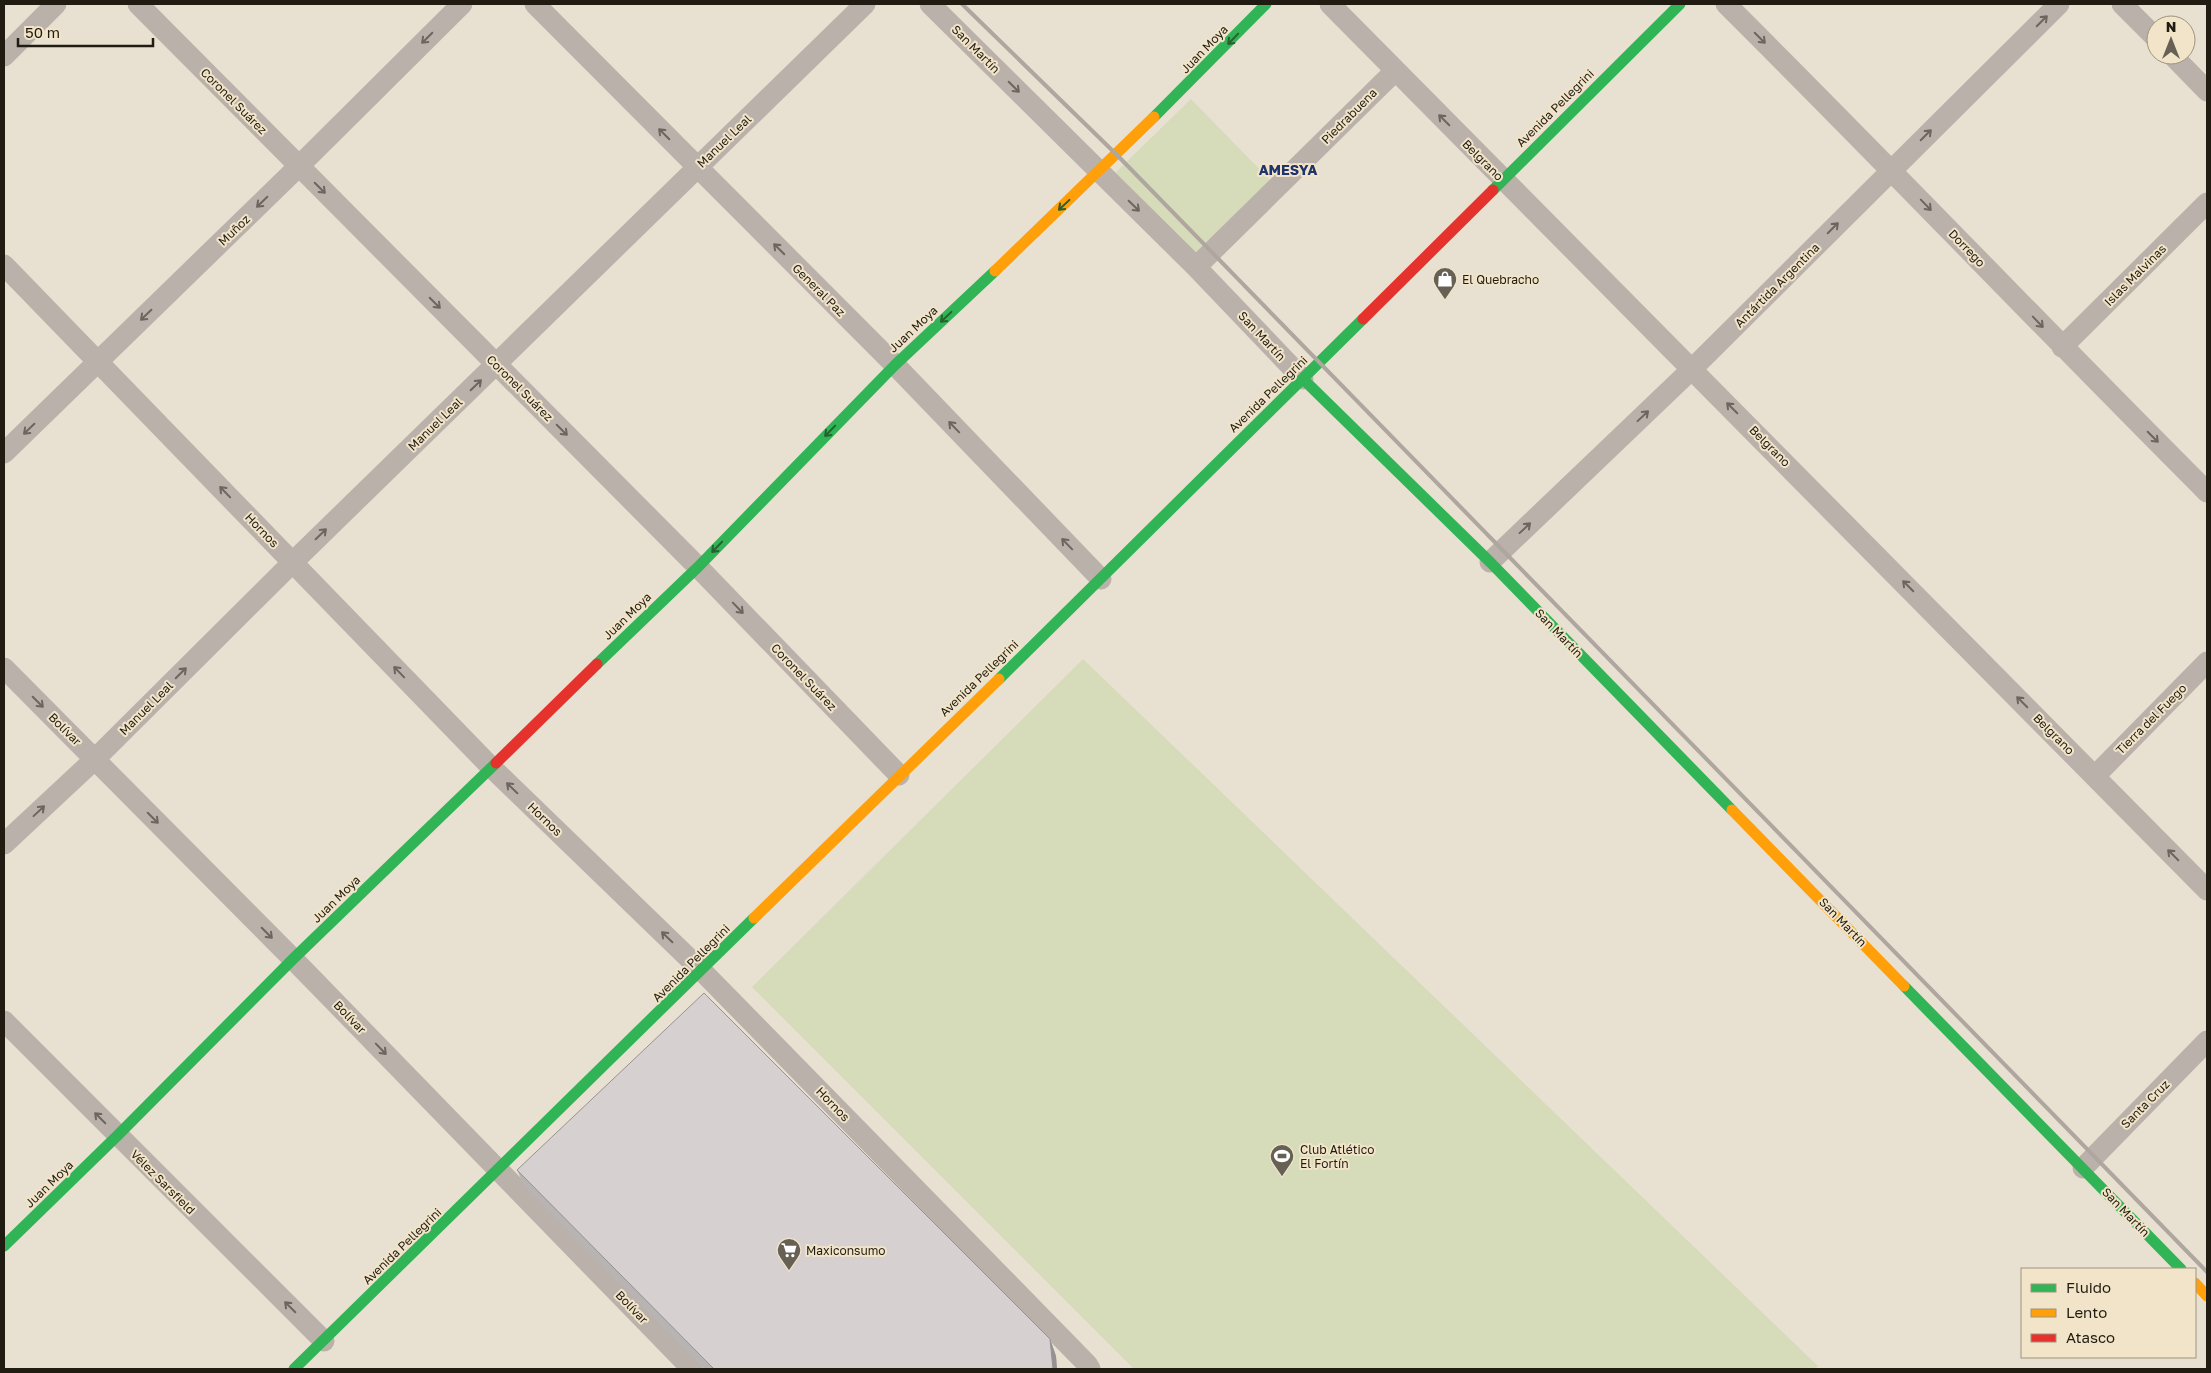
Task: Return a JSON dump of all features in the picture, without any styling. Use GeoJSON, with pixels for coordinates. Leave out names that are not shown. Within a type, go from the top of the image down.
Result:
{"type":"FeatureCollection","features":[{"type":"Feature","properties":{"kind":"street"},"geometry":{"type":"LineString","coordinates":[[4,56],[56,4]]}},
{"type":"Feature","properties":{"kind":"street","name":"Coronel Suárez"},"geometry":{"type":"LineString","coordinates":[[138,4],[698,567],[899,775]]}},
{"type":"Feature","properties":{"kind":"street","name":"Muñoz"},"geometry":{"type":"LineString","coordinates":[[4,454],[462,4]]}},
{"type":"Feature","properties":{"kind":"street","name":"General Paz"},"geometry":{"type":"LineString","coordinates":[[535,4],[895,365],[1101,579]]}},
{"type":"Feature","properties":{"kind":"street","name":"Manuel Leal"},"geometry":{"type":"LineString","coordinates":[[4,844],[95,759],[293,562],[865,4]]}},
{"type":"Feature","properties":{"kind":"street","name":"San Martín"},"geometry":{"type":"LineString","coordinates":[[930,4],[1196,267],[1302,379],[1490,562],[2180,1268]]}},
{"type":"Feature","properties":{"kind":"street","name":"Juan Moya"},"geometry":{"type":"LineString","coordinates":[[4,1246],[294,959],[698,567],[895,365],[1099,172],[1266,4]]}},
{"type":"Feature","properties":{"kind":"street","name":"Belgrano"},"geometry":{"type":"LineString","coordinates":[[1330,4],[1693,368],[2207,890]]}},
{"type":"Feature","properties":{"kind":"street","name":"Avenida Pellegrini"},"geometry":{"type":"LineString","coordinates":[[299,1368],[324,1341],[899,775],[1101,579],[1680,4]]}},
{"type":"Feature","properties":{"kind":"street","name":"Dorrego"},"geometry":{"type":"LineString","coordinates":[[1726,4],[1892,170],[2062,347],[2207,492]]}},
{"type":"Feature","properties":{"kind":"street","name":"Antártida Argentina"},"geometry":{"type":"LineString","coordinates":[[1490,562],[1693,368],[2059,4]]}},
{"type":"Feature","properties":{"kind":"street"},"geometry":{"type":"LineString","coordinates":[[2122,4],[2146,28]]}},
{"type":"Feature","properties":{"kind":"street"},"geometry":{"type":"LineString","coordinates":[[2182,65],[2207,91]]}},
{"type":"Feature","properties":{"kind":"street","name":"Piedrabuena"},"geometry":{"type":"LineString","coordinates":[[1196,267],[1395,71]]}},
{"type":"Feature","properties":{"kind":"street","name":"Islas Malvinas"},"geometry":{"type":"LineString","coordinates":[[2062,347],[2207,203]]}},
{"type":"Feature","properties":{"kind":"street","name":"Hornos"},"geometry":{"type":"LineString","coordinates":[[4,265],[491,767],[702,971],[1088,1364],[1090,1369]]}},
{"type":"Feature","properties":{"kind":"street","name":"Tierra del Fuego"},"geometry":{"type":"LineString","coordinates":[[2095,776],[2207,662]]}},
{"type":"Feature","properties":{"kind":"street","name":"Bolívar"},"geometry":{"type":"LineString","coordinates":[[4,668],[294,959],[692,1369]]}},
{"type":"Feature","properties":{"kind":"street","name":"Vélez Sarsfield"},"geometry":{"type":"LineString","coordinates":[[4,1021],[324,1341]]}},
{"type":"Feature","properties":{"kind":"street","name":"Santa Cruz"},"geometry":{"type":"LineString","coordinates":[[2083,1168],[2207,1041]]}},
{"type":"Feature","properties":{"kind":"street"},"geometry":{"type":"LineString","coordinates":[[2196,1285],[2207,1296]]}},
{"type":"Feature","properties":{"kind":"green space"},"geometry":{"type":"Polygon","coordinates":[[[1191,99],[1273,183],[1196,257],[1115,173],[1191,99]]]}},
{"type":"Feature","properties":{"kind":"green space","name":"Club Atlético El Fortín"},"geometry":{"type":"Polygon","coordinates":[[[1083,659],[1818,1366],[1815,1369],[1134,1369],[752,987],[1083,659]]]}},
{"type":"Feature","properties":{"kind":"building","name":"Maxiconsumo"},"geometry":{"type":"Polygon","coordinates":[[[704,993],[1050,1339],[1053,1369],[714,1369],[517,1170],[704,993]]]}},
{"type":"Feature","properties":{"kind":"railway"},"geometry":{"type":"LineString","coordinates":[[962,4],[1117,155],[2207,1272]]}},
{"type":"Feature","properties":{"kind":"traffic: fast"},"geometry":{"type":"LineString","coordinates":[[1154,117],[1266,4]]}},
{"type":"Feature","properties":{"kind":"traffic: fast"},"geometry":{"type":"LineString","coordinates":[[1493,190],[1680,4]]}},
{"type":"Feature","properties":{"kind":"traffic: fast"},"geometry":{"type":"LineString","coordinates":[[597,664],[698,567],[895,365],[995,271]]}},
{"type":"Feature","properties":{"kind":"traffic: fast"},"geometry":{"type":"LineString","coordinates":[[999,679],[1363,319]]}},
{"type":"Feature","properties":{"kind":"traffic: fast"},"geometry":{"type":"LineString","coordinates":[[1303,379],[1490,562],[1732,810]]}},
{"type":"Feature","properties":{"kind":"traffic: fast"},"geometry":{"type":"LineString","coordinates":[[4,1246],[117,1136],[293,959],[496,763]]}},
{"type":"Feature","properties":{"kind":"traffic: fast"},"geometry":{"type":"LineString","coordinates":[[294,1369],[754,918]]}},
{"type":"Feature","properties":{"kind":"traffic: fast"},"geometry":{"type":"LineString","coordinates":[[1904,986],[2180,1268]]}},
{"type":"Feature","properties":{"kind":"traffic: slow"},"geometry":{"type":"LineString","coordinates":[[995,271],[1154,117]]}},
{"type":"Feature","properties":{"kind":"traffic: slow"},"geometry":{"type":"LineString","coordinates":[[754,918],[999,679]]}},
{"type":"Feature","properties":{"kind":"traffic: slow"},"geometry":{"type":"LineString","coordinates":[[1732,810],[1904,986]]}},
{"type":"Feature","properties":{"kind":"traffic: slow"},"geometry":{"type":"LineString","coordinates":[[2196,1284],[2207,1296]]}},
{"type":"Feature","properties":{"kind":"traffic: jam"},"geometry":{"type":"LineString","coordinates":[[1363,319],[1493,190]]}},
{"type":"Feature","properties":{"kind":"traffic: jam"},"geometry":{"type":"LineString","coordinates":[[496,763],[597,664]]}},
{"type":"Feature","properties":{"kind":"place","name":"El Quebracho"},"geometry":{"type":"Point","coordinates":[1445,300]}},
{"type":"Feature","properties":{"kind":"place","name":"Club Atlético El Fortín"},"geometry":{"type":"Point","coordinates":[1282,1177]}},
{"type":"Feature","properties":{"kind":"place","name":"Maxiconsumo"},"geometry":{"type":"Point","coordinates":[789,1271]}},
{"type":"Feature","properties":{"kind":"district","name":"AMESYA"},"geometry":{"type":"Point","coordinates":[1288,169]}}]}
